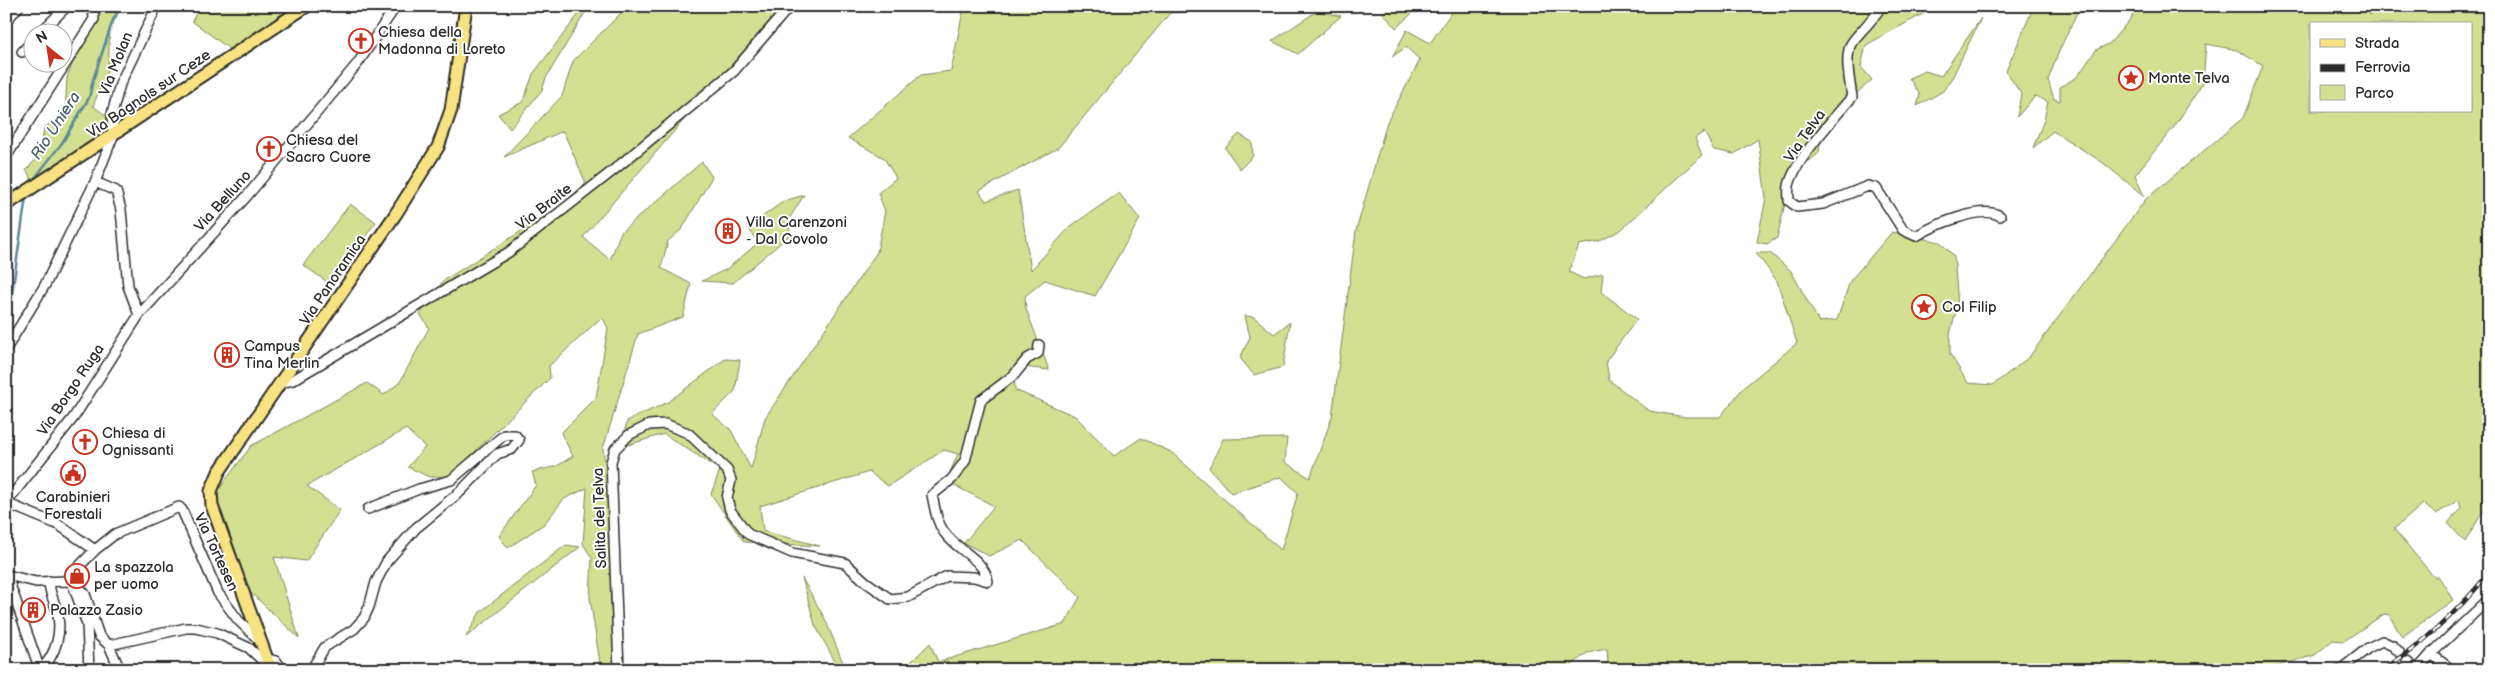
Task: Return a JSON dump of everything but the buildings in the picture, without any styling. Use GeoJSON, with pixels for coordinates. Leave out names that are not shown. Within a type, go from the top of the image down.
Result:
{"type":"FeatureCollection","features":[{"type":"Feature","properties":{"kind":"main road","name":"Via Bagnols sur Ceze"},"geometry":{"type":"LineString","coordinates":[[11,202],[307,6]]}},
{"type":"Feature","properties":{"kind":"main road","name":"Via Panoramica"},"geometry":{"type":"LineString","coordinates":[[269,664],[212,506],[211,491],[219,472],[281,383],[438,147],[451,110],[466,6]]}},
{"type":"Feature","properties":{"kind":"street"},"geometry":{"type":"LineString","coordinates":[[6,21],[19,6]]}},
{"type":"Feature","properties":{"kind":"street"},"geometry":{"type":"LineString","coordinates":[[51,22],[67,6]]}},
{"type":"Feature","properties":{"kind":"street"},"geometry":{"type":"LineString","coordinates":[[6,157],[94,19],[93,6]]}},
{"type":"Feature","properties":{"kind":"street","name":"Via Molan"},"geometry":{"type":"LineString","coordinates":[[113,136],[114,103],[133,54],[157,6]]}},
{"type":"Feature","properties":{"kind":"street","name":"Via Belluno"},"geometry":{"type":"LineString","coordinates":[[139,315],[247,196],[358,63],[396,6]]}},
{"type":"Feature","properties":{"kind":"street","name":"Via Braite"},"geometry":{"type":"LineString","coordinates":[[281,383],[293,380],[509,252],[610,173],[734,71],[790,6]]}},
{"type":"Feature","properties":{"kind":"street","name":"Via Telva"},"geometry":{"type":"LineString","coordinates":[[1881,6],[1866,28],[1850,46],[1848,68],[1852,97],[1798,167],[1789,185],[1789,201],[1797,207],[1823,204],[1868,186],[1876,188],[1903,230],[1916,236],[1933,226],[1972,214],[1995,213],[2000,216]]}},
{"type":"Feature","properties":{"kind":"street"},"geometry":{"type":"LineString","coordinates":[[6,349],[45,285],[94,182],[113,136]]}},
{"type":"Feature","properties":{"kind":"street"},"geometry":{"type":"LineString","coordinates":[[94,182],[116,191],[121,210],[128,286],[139,315]]}},
{"type":"Feature","properties":{"kind":"street","name":"Via Borgo Ruga"},"geometry":{"type":"LineString","coordinates":[[6,503],[74,417],[139,315]]}},
{"type":"Feature","properties":{"kind":"street","name":"Salita del Telva"},"geometry":{"type":"LineString","coordinates":[[619,670],[611,462],[615,449],[628,434],[649,425],[665,424],[688,433],[727,470],[730,480],[727,498],[730,510],[748,534],[792,553],[845,563],[866,582],[890,599],[908,597],[947,576],[974,577],[988,582],[981,564],[945,534],[938,521],[932,495],[952,479],[965,461],[981,400],[1014,375],[1027,359],[1038,353],[1039,345]]}},
{"type":"Feature","properties":{"kind":"street"},"geometry":{"type":"LineString","coordinates":[[311,670],[325,647],[354,628],[364,618],[376,582],[387,562],[416,528],[461,491],[497,454],[512,449],[519,440],[515,435],[504,435],[451,480],[419,489],[368,509]]}},
{"type":"Feature","properties":{"kind":"street"},"geometry":{"type":"LineString","coordinates":[[6,503],[59,525],[94,550]]}},
{"type":"Feature","properties":{"kind":"street","name":"Via Tortesen"},"geometry":{"type":"LineString","coordinates":[[70,578],[94,550],[115,534],[178,507],[185,516],[218,593],[238,620],[262,642]]}},
{"type":"Feature","properties":{"kind":"street"},"geometry":{"type":"LineString","coordinates":[[7,574],[36,582],[70,578]]}},
{"type":"Feature","properties":{"kind":"street"},"geometry":{"type":"LineString","coordinates":[[7,574],[14,599],[40,670],[51,658],[58,633],[56,607],[51,599],[49,581]]}},
{"type":"Feature","properties":{"kind":"street"},"geometry":{"type":"LineString","coordinates":[[70,578],[84,594],[99,636],[109,645],[120,670]]}},
{"type":"Feature","properties":{"kind":"street"},"geometry":{"type":"LineString","coordinates":[[70,578],[87,624],[89,670]]}},
{"type":"Feature","properties":{"kind":"street"},"geometry":{"type":"LineString","coordinates":[[2407,662],[2417,670],[2431,654],[2489,599]]}},
{"type":"Feature","properties":{"kind":"street"},"geometry":{"type":"LineString","coordinates":[[109,645],[186,628],[196,628],[217,633],[249,648],[269,664],[276,661],[283,670]]}},
{"type":"Feature","properties":{"kind":"street"},"geometry":{"type":"LineString","coordinates":[[2340,670],[2376,643],[2382,641],[2393,646],[2399,652]]}},
{"type":"Feature","properties":{"kind":"street"},"geometry":{"type":"LineString","coordinates":[[2431,654],[2452,670]]}},
{"type":"Feature","properties":{"kind":"green space"},"geometry":{"type":"Polygon","coordinates":[[[104,6],[122,6],[110,29],[108,69],[93,106],[107,116],[108,133],[32,180],[26,170],[40,155],[44,128],[65,113],[67,77],[69,72],[72,72],[72,65],[84,35],[104,6]]]}},
{"type":"Feature","properties":{"kind":"green space"},"geometry":{"type":"Polygon","coordinates":[[[200,6],[289,6],[294,10],[232,51],[192,21],[200,6]]]}},
{"type":"Feature","properties":{"kind":"green space"},"geometry":{"type":"Polygon","coordinates":[[[585,6],[589,6],[546,78],[542,90],[510,129],[498,114],[523,102],[533,74],[585,6]]]}},
{"type":"Feature","properties":{"kind":"green space"},"geometry":{"type":"Polygon","coordinates":[[[628,6],[782,6],[583,237],[610,260],[621,232],[702,162],[712,177],[682,229],[668,241],[661,268],[691,284],[683,317],[638,334],[603,449],[608,480],[611,607],[618,670],[601,670],[590,598],[592,558],[583,544],[587,488],[564,499],[544,524],[508,548],[499,536],[536,485],[532,472],[557,466],[573,456],[561,433],[596,398],[608,328],[602,317],[549,366],[550,378],[450,476],[429,477],[408,467],[425,447],[406,429],[307,486],[340,510],[306,561],[274,557],[299,638],[249,591],[222,513],[215,503],[216,493],[251,446],[367,383],[384,395],[400,382],[429,328],[420,314],[443,281],[559,207],[586,183],[563,131],[504,157],[562,96],[573,61],[628,6]]]}},
{"type":"Feature","properties":{"kind":"green space"},"geometry":{"type":"Polygon","coordinates":[[[964,6],[1202,6],[1198,11],[1170,13],[1058,148],[979,191],[986,201],[1018,190],[1031,270],[1071,226],[1119,193],[1140,219],[1095,296],[1045,280],[1025,296],[1026,309],[1049,370],[1014,366],[1015,390],[1075,416],[1114,456],[1141,438],[1171,452],[1281,550],[1298,493],[1281,477],[1231,493],[1209,468],[1223,439],[1287,438],[1285,462],[1310,478],[1332,417],[1356,231],[1387,122],[1420,60],[1406,47],[1392,57],[1407,30],[1430,43],[1456,6],[1933,6],[1932,9],[1866,45],[1861,67],[1872,80],[1822,123],[1819,153],[1804,165],[1793,169],[1777,238],[1767,244],[1757,242],[1766,198],[1758,139],[1734,154],[1714,150],[1704,132],[1695,138],[1702,155],[1621,230],[1600,241],[1579,245],[1569,272],[1584,279],[1603,274],[1601,292],[1637,319],[1606,361],[1609,380],[1649,411],[1685,417],[1720,417],[1743,388],[1797,343],[1777,281],[1756,253],[1770,253],[1791,271],[1819,322],[1837,320],[1850,281],[1892,232],[1940,242],[1954,256],[1958,305],[1950,334],[1950,354],[1968,383],[1993,385],[2029,357],[2146,199],[2243,118],[2263,66],[2237,50],[2206,44],[2203,83],[2174,127],[2135,175],[2144,196],[2102,162],[2053,131],[2033,148],[2044,120],[2048,102],[2035,96],[2017,117],[2021,94],[2006,71],[2031,13],[2028,6],[2080,6],[2048,80],[2054,99],[2060,101],[2060,87],[2077,77],[2096,50],[2110,43],[2132,17],[2134,6],[2340,6],[2346,9],[2347,6],[2363,6],[2370,15],[2382,6],[2489,6],[2489,508],[2482,513],[2465,542],[2448,523],[2461,508],[2459,500],[2436,514],[2423,504],[2394,529],[2434,577],[2439,577],[2453,600],[2402,637],[2389,615],[2384,614],[2344,641],[2333,640],[2315,655],[2265,670],[2141,670],[2138,662],[2113,670],[1590,670],[1608,663],[1607,649],[1587,653],[1566,670],[903,670],[930,643],[938,662],[1065,624],[1080,597],[1022,540],[989,556],[964,543],[994,506],[946,481],[958,454],[944,450],[888,486],[869,472],[760,506],[763,531],[820,546],[744,542],[711,494],[720,470],[664,434],[621,447],[627,421],[668,402],[725,359],[740,360],[735,391],[712,414],[731,430],[751,469],[765,418],[877,252],[885,211],[878,193],[896,178],[884,158],[848,138],[921,75],[951,71],[964,6]]]}},
{"type":"Feature","properties":{"kind":"green space"},"geometry":{"type":"Polygon","coordinates":[[[1390,6],[1420,6],[1396,28],[1383,13],[1390,6]]]}},
{"type":"Feature","properties":{"kind":"green space"},"geometry":{"type":"Polygon","coordinates":[[[1317,11],[1341,16],[1298,54],[1272,41],[1317,11]]]}},
{"type":"Feature","properties":{"kind":"green space"},"geometry":{"type":"Polygon","coordinates":[[[1981,18],[1953,76],[1943,91],[1917,106],[1920,95],[1909,78],[1925,71],[1941,76],[1981,18]]]}},
{"type":"Feature","properties":{"kind":"green space"},"geometry":{"type":"Polygon","coordinates":[[[1239,134],[1252,142],[1253,156],[1240,169],[1225,148],[1239,134]]]}},
{"type":"Feature","properties":{"kind":"green space"},"geometry":{"type":"Polygon","coordinates":[[[804,195],[789,219],[790,235],[733,283],[702,281],[727,269],[758,243],[748,227],[784,201],[804,195]]]}},
{"type":"Feature","properties":{"kind":"green space"},"geometry":{"type":"Polygon","coordinates":[[[350,204],[376,222],[330,284],[303,265],[350,204]]]}},
{"type":"Feature","properties":{"kind":"green space"},"geometry":{"type":"Polygon","coordinates":[[[1245,316],[1254,317],[1274,334],[1290,322],[1283,367],[1254,375],[1240,358],[1250,337],[1245,316]]]}},
{"type":"Feature","properties":{"kind":"green space"},"geometry":{"type":"Polygon","coordinates":[[[566,545],[580,547],[466,637],[480,612],[566,545]]]}},
{"type":"Feature","properties":{"kind":"green space"},"geometry":{"type":"Polygon","coordinates":[[[802,578],[825,619],[844,665],[850,670],[842,670],[837,665],[815,625],[802,578]]]}},
{"type":"Feature","properties":{"kind":"waterway","name":"Rio Uniera"},"geometry":{"type":"LineString","coordinates":[[31,183],[62,143],[89,98],[113,20],[121,6]]}},
{"type":"Feature","properties":{"kind":"waterway","name":"Rio Uniera"},"geometry":{"type":"LineString","coordinates":[[6,317],[11,300],[26,197]]}},
{"type":"Feature","properties":{"kind":"railway"},"geometry":{"type":"LineString","coordinates":[[2382,670],[2412,650],[2440,626],[2489,573]]}},
{"type":"Feature","properties":{"kind":"place","name":"Chiesa della Madonna di Loreto"},"geometry":{"type":"Point","coordinates":[361,41]}},
{"type":"Feature","properties":{"kind":"place","name":"Monte Telva"},"geometry":{"type":"Point","coordinates":[2131,78]}},
{"type":"Feature","properties":{"kind":"place","name":"Chiesa del Sacro Cuore"},"geometry":{"type":"Point","coordinates":[269,149]}},
{"type":"Feature","properties":{"kind":"place","name":"Villa Carenzoni - Dal Covolo"},"geometry":{"type":"Point","coordinates":[728,231]}},
{"type":"Feature","properties":{"kind":"place","name":"Col Filip"},"geometry":{"type":"Point","coordinates":[1924,307]}},
{"type":"Feature","properties":{"kind":"place","name":"Campus Tina Merlin"},"geometry":{"type":"Point","coordinates":[227,355]}},
{"type":"Feature","properties":{"kind":"place","name":"Chiesa di Ognissanti"},"geometry":{"type":"Point","coordinates":[85,442]}},
{"type":"Feature","properties":{"kind":"place","name":"Carabinieri Forestali"},"geometry":{"type":"Point","coordinates":[73,473]}},
{"type":"Feature","properties":{"kind":"place","name":"La spazzola per uomo"},"geometry":{"type":"Point","coordinates":[77,576]}},
{"type":"Feature","properties":{"kind":"place","name":"Palazzo Zasio"},"geometry":{"type":"Point","coordinates":[33,610]}}]}
